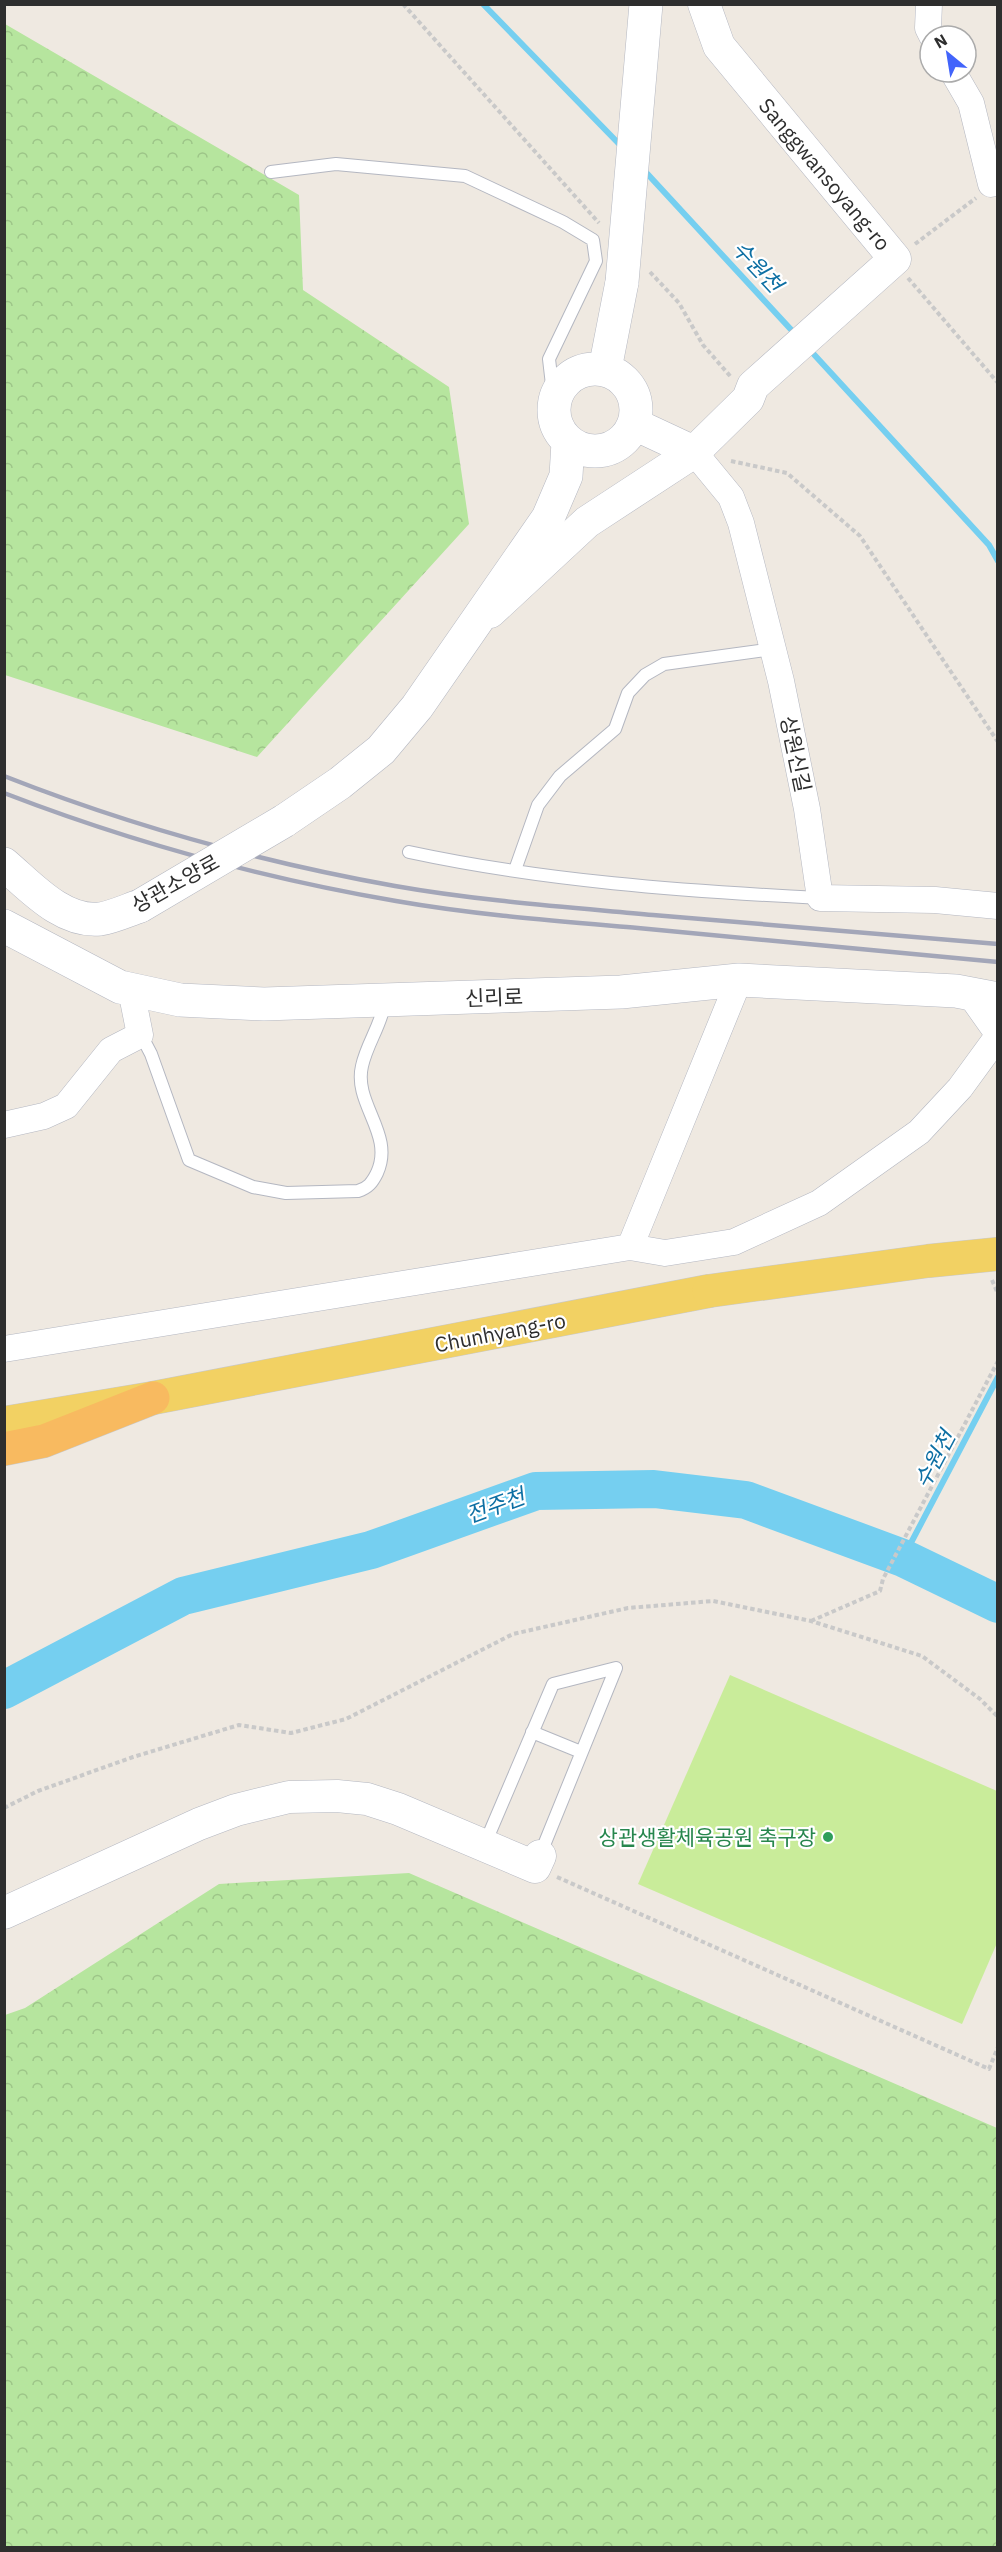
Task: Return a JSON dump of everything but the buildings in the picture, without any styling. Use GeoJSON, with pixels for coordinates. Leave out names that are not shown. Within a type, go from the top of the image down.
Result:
{"type":"FeatureCollection","features":[{"type":"Feature","properties":{"kind":"highway"},"geometry":{"type":"LineString","coordinates":[[4,1449],[44,1442],[153,1398]]}},
{"type":"Feature","properties":{"kind":"main road"},"geometry":{"type":"LineString","coordinates":[[605,369],[632,273],[646,4]]}},
{"type":"Feature","properties":{"kind":"main road"},"geometry":{"type":"LineString","coordinates":[[554,402],[562,384],[572,375],[591,368],[605,369],[625,381],[634,394],[637,408],[634,424],[625,439],[612,448],[595,452],[580,449],[568,442]]}},
{"type":"Feature","properties":{"kind":"main road","name":"Sanggwansoyang-ro"},"geometry":{"type":"LineString","coordinates":[[284,821],[340,783],[381,750],[417,707],[549,518],[566,476],[568,442],[557,428],[554,402]]}},
{"type":"Feature","properties":{"kind":"main road","name":"상관소양로"},"geometry":{"type":"LineString","coordinates":[[4,864],[46,900],[74,916],[100,919],[140,906],[284,821]]}},
{"type":"Feature","properties":{"kind":"main road","name":"신리로"},"geometry":{"type":"LineString","coordinates":[[4,926],[76,965],[131,990],[180,1000],[264,1004],[621,992],[739,980],[983,996]]}},
{"type":"Feature","properties":{"kind":"main road","name":"Chunhyang-ro"},"geometry":{"type":"LineString","coordinates":[[4,1423],[153,1398],[710,1291],[928,1260],[998,1254]]}},
{"type":"Feature","properties":{"kind":"street","name":"Sanggwansoyang-ro"},"geometry":{"type":"LineString","coordinates":[[476,625],[587,522],[694,452],[750,393],[888,264],[719,46],[704,4]]}},
{"type":"Feature","properties":{"kind":"street"},"geometry":{"type":"LineString","coordinates":[[928,4],[928,24]]}},
{"type":"Feature","properties":{"kind":"street"},"geometry":{"type":"LineString","coordinates":[[960,84],[971,103],[992,184]]}},
{"type":"Feature","properties":{"kind":"street"},"geometry":{"type":"LineString","coordinates":[[634,424],[694,452]]}},
{"type":"Feature","properties":{"kind":"street","name":"상원신길"},"geometry":{"type":"LineString","coordinates":[[694,452],[731,497],[741,523],[773,649],[807,809],[820,898]]}},
{"type":"Feature","properties":{"kind":"street"},"geometry":{"type":"LineString","coordinates":[[820,898],[935,900],[998,906]]}},
{"type":"Feature","properties":{"kind":"street"},"geometry":{"type":"LineString","coordinates":[[630,1246],[739,980]]}},
{"type":"Feature","properties":{"kind":"street"},"geometry":{"type":"LineString","coordinates":[[4,1125],[44,1116],[66,1106],[111,1050],[140,1035],[131,990]]}},
{"type":"Feature","properties":{"kind":"street"},"geometry":{"type":"LineString","coordinates":[[4,1349],[630,1246],[665,1253],[734,1242],[819,1203],[919,1132],[960,1088],[998,1035],[983,996]]}},
{"type":"Feature","properties":{"kind":"street"},"geometry":{"type":"LineString","coordinates":[[4,1913],[199,1824],[236,1810],[289,1797],[337,1796],[367,1800],[398,1809],[483,1846],[537,1862]]}},
{"type":"Feature","properties":{"kind":"lane"},"geometry":{"type":"LineString","coordinates":[[271,172],[336,164],[465,176],[563,222],[593,240],[596,261],[549,359],[554,402]]}},
{"type":"Feature","properties":{"kind":"lane"},"geometry":{"type":"LineString","coordinates":[[515,870],[538,806],[560,776],[615,729],[628,693],[645,675],[664,664],[773,649]]}},
{"type":"Feature","properties":{"kind":"lane"},"geometry":{"type":"LineString","coordinates":[[409,852],[487,869],[515,870],[592,882],[820,898]]}},
{"type":"Feature","properties":{"kind":"lane"},"geometry":{"type":"LineString","coordinates":[[139,1030],[151,1054],[189,1160],[253,1187],[286,1193],[358,1191],[368,1188],[374,1179],[381,1165],[383,1152],[378,1128],[364,1099],[360,1082],[362,1066],[384,1013],[386,1000]]}},
{"type":"Feature","properties":{"kind":"lane"},"geometry":{"type":"LineString","coordinates":[[483,1846],[553,1684],[616,1668],[537,1862]]}},
{"type":"Feature","properties":{"kind":"lane"},"geometry":{"type":"LineString","coordinates":[[532,1732],[581,1752]]}},
{"type":"Feature","properties":{"kind":"path"},"geometry":{"type":"LineString","coordinates":[[404,4],[603,226]]}},
{"type":"Feature","properties":{"kind":"path"},"geometry":{"type":"LineString","coordinates":[[992,184],[888,264],[907,278],[998,383]]}},
{"type":"Feature","properties":{"kind":"path"},"geometry":{"type":"LineString","coordinates":[[632,273],[679,303],[703,345],[750,393]]}},
{"type":"Feature","properties":{"kind":"path"},"geometry":{"type":"LineString","coordinates":[[694,452],[787,473],[860,536],[998,742]]}},
{"type":"Feature","properties":{"kind":"path"},"geometry":{"type":"LineString","coordinates":[[811,1621],[880,1591],[883,1579],[998,1361]]}},
{"type":"Feature","properties":{"kind":"path"},"geometry":{"type":"LineString","coordinates":[[4,1808],[38,1791],[133,1757],[239,1725],[291,1733],[346,1719],[513,1634],[628,1608],[713,1601],[811,1621],[922,1656],[980,1699],[998,1717]]}},
{"type":"Feature","properties":{"kind":"path"},"geometry":{"type":"LineString","coordinates":[[537,1862],[988,2069],[998,2047]]}},
{"type":"Feature","properties":{"kind":"green space"},"geometry":{"type":"Polygon","coordinates":[[[5,24],[299,195],[303,290],[449,387],[469,524],[257,757],[5,675],[5,24]]]}},
{"type":"Feature","properties":{"kind":"green space","name":"상관생활체육공원 축구장"},"geometry":{"type":"Polygon","coordinates":[[[730,1675],[997,1791],[997,1943],[962,2024],[638,1884],[730,1675]]]}},
{"type":"Feature","properties":{"kind":"green space"},"geometry":{"type":"Polygon","coordinates":[[[409,1873],[997,2128],[997,2547],[5,2547],[5,2015],[25,2008],[219,1884],[409,1873]]]}},
{"type":"Feature","properties":{"kind":"waterway","name":"수원천"},"geometry":{"type":"LineString","coordinates":[[483,4],[623,148]]}},
{"type":"Feature","properties":{"kind":"waterway","name":"수원천"},"geometry":{"type":"LineString","coordinates":[[642,168],[796,335]]}},
{"type":"Feature","properties":{"kind":"waterway","name":"수원천"},"geometry":{"type":"LineString","coordinates":[[809,349],[989,545],[998,561]]}},
{"type":"Feature","properties":{"kind":"waterway","name":"수원천"},"geometry":{"type":"LineString","coordinates":[[903,1558],[998,1377]]}},
{"type":"Feature","properties":{"kind":"waterway","name":"전주천"},"geometry":{"type":"LineString","coordinates":[[4,1690],[183,1596],[371,1550],[536,1491],[654,1489],[746,1500],[903,1558],[998,1604]]}},
{"type":"Feature","properties":{"kind":"railway"},"geometry":{"type":"LineString","coordinates":[[4,776],[100,811],[197,841],[295,866],[395,886],[459,896],[556,906],[998,944]]}},
{"type":"Feature","properties":{"kind":"railway"},"geometry":{"type":"LineString","coordinates":[[4,793],[100,827],[197,857],[296,881],[396,901],[517,917],[998,962]]}},
{"type":"Feature","properties":{"kind":"place","name":"상관생활체육공원 축구장"},"geometry":{"type":"Point","coordinates":[828,1837]}}]}
